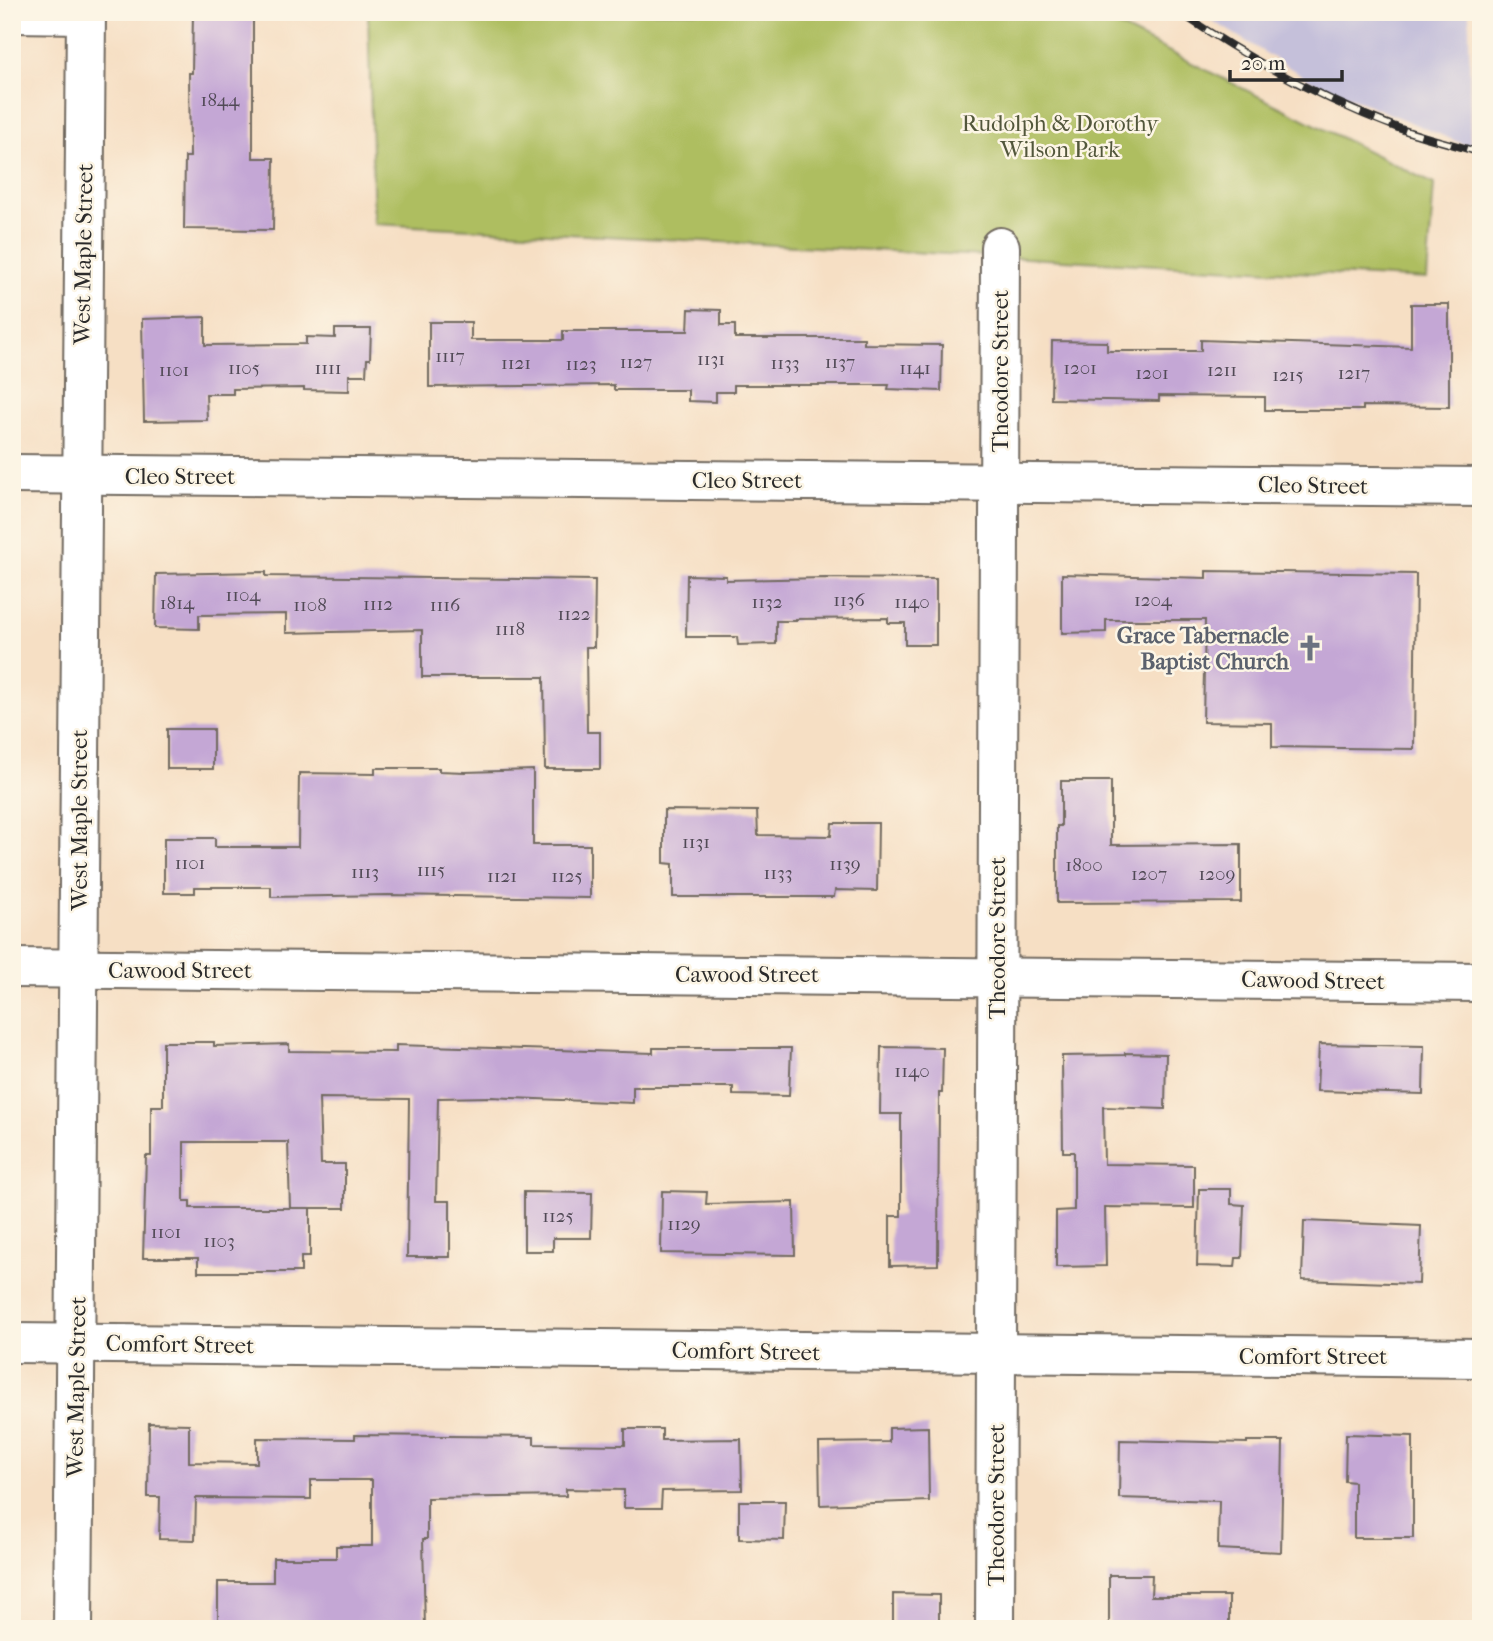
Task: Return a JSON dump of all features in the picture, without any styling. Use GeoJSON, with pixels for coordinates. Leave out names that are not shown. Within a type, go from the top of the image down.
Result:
{"type":"FeatureCollection","features":[{"type":"Feature","properties":{"kind":"street"},"geometry":{"type":"LineString","coordinates":[[12,13],[86,13]]}},
{"type":"Feature","properties":{"kind":"street","name":"West Maple Street"},"geometry":{"type":"LineString","coordinates":[[74,1629],[86,13]]}},
{"type":"Feature","properties":{"kind":"street","name":"Theodore Street"},"geometry":{"type":"LineString","coordinates":[[995,1629],[1000,247]]}},
{"type":"Feature","properties":{"kind":"street","name":"Cleo Street"},"geometry":{"type":"LineString","coordinates":[[12,474],[1481,487]]}},
{"type":"Feature","properties":{"kind":"street","name":"Cawood Street"},"geometry":{"type":"LineString","coordinates":[[12,968],[1481,982]]}},
{"type":"Feature","properties":{"kind":"street","name":"Comfort Street"},"geometry":{"type":"LineString","coordinates":[[12,1343],[1481,1357]]}},
{"type":"Feature","properties":{"kind":"shaded area"},"geometry":{"type":"Polygon","coordinates":[[[1198,12],[1469,12],[1470,147],[1313,82],[1198,12]]]}},
{"type":"Feature","properties":{"kind":"green space","name":"Rudolph & Dorothy Wilson Park"},"geometry":{"type":"Polygon","coordinates":[[[368,12],[1090,12],[1434,184],[1427,279],[374,224],[368,12]]]}},
{"type":"Feature","properties":{"kind":"building"},"geometry":{"type":"Polygon","coordinates":[[[193,12],[253,12],[253,158],[274,158],[273,230],[184,229],[185,157],[190,157],[189,73],[192,73],[193,12]]]}},
{"type":"Feature","properties":{"kind":"building"},"geometry":{"type":"Polygon","coordinates":[[[1411,304],[1449,304],[1449,407],[1363,406],[1363,410],[1265,410],[1265,397],[1159,396],[1159,401],[1051,399],[1052,341],[1107,342],[1107,351],[1201,351],[1201,340],[1411,347],[1411,304]]]}},
{"type":"Feature","properties":{"kind":"building"},"geometry":{"type":"Polygon","coordinates":[[[689,309],[721,310],[721,325],[735,325],[735,338],[864,338],[864,344],[942,345],[941,391],[888,389],[889,385],[734,385],[734,392],[716,392],[716,402],[688,401],[688,390],[614,390],[614,385],[429,387],[429,322],[471,322],[471,340],[563,340],[563,331],[688,331],[689,309]]]}},
{"type":"Feature","properties":{"kind":"building"},"geometry":{"type":"Polygon","coordinates":[[[205,317],[205,345],[306,344],[306,337],[335,338],[335,329],[371,329],[370,359],[367,359],[366,375],[349,375],[349,391],[304,388],[233,389],[233,394],[206,394],[207,420],[144,421],[142,319],[205,317]]]}},
{"type":"Feature","properties":{"kind":"building","name":"Grace Tabernacle Baptist Church"},"geometry":{"type":"Polygon","coordinates":[[[1206,571],[1416,574],[1414,749],[1272,747],[1272,723],[1203,722],[1205,620],[1106,620],[1106,632],[1062,633],[1062,574],[1206,578],[1206,571]]]}},
{"type":"Feature","properties":{"kind":"building"},"geometry":{"type":"Polygon","coordinates":[[[266,572],[266,576],[595,580],[594,647],[586,647],[587,732],[600,732],[600,769],[545,769],[544,677],[422,677],[422,630],[286,633],[286,614],[199,615],[199,629],[155,628],[156,574],[266,572]]]}},
{"type":"Feature","properties":{"kind":"building"},"geometry":{"type":"Polygon","coordinates":[[[687,575],[726,576],[726,580],[936,579],[936,645],[905,645],[905,623],[888,623],[888,618],[776,621],[776,644],[738,645],[737,637],[686,637],[687,575]]]}},
{"type":"Feature","properties":{"kind":"building"},"geometry":{"type":"Polygon","coordinates":[[[167,729],[213,729],[213,769],[167,769],[167,729]]]}},
{"type":"Feature","properties":{"kind":"building"},"geometry":{"type":"Polygon","coordinates":[[[375,768],[439,768],[439,771],[465,772],[533,770],[533,845],[590,845],[590,898],[388,895],[271,897],[271,887],[195,887],[195,893],[164,893],[164,838],[215,838],[215,847],[298,847],[299,773],[375,774],[375,768]]]}},
{"type":"Feature","properties":{"kind":"building"},"geometry":{"type":"Polygon","coordinates":[[[1061,781],[1111,781],[1111,845],[1241,844],[1241,902],[1057,903],[1057,826],[1061,826],[1061,781]]]}},
{"type":"Feature","properties":{"kind":"building"},"geometry":{"type":"Polygon","coordinates":[[[664,810],[757,811],[758,835],[831,836],[832,823],[878,823],[877,891],[835,890],[834,897],[673,897],[673,864],[664,863],[664,810]]]}},
{"type":"Feature","properties":{"kind":"building"},"geometry":{"type":"Polygon","coordinates":[[[163,1042],[214,1042],[214,1046],[289,1044],[289,1051],[396,1052],[396,1045],[653,1053],[653,1048],[791,1048],[789,1096],[733,1095],[733,1087],[633,1087],[633,1103],[491,1097],[438,1098],[436,1201],[450,1201],[450,1257],[407,1257],[409,1099],[319,1098],[321,1164],[345,1164],[345,1208],[310,1208],[310,1257],[301,1257],[301,1272],[198,1272],[198,1258],[143,1258],[146,1156],[151,1156],[151,1106],[163,1106],[163,1042]],[[184,1142],[184,1201],[190,1201],[190,1208],[290,1208],[288,1142],[184,1142]]]}},
{"type":"Feature","properties":{"kind":"building"},"geometry":{"type":"Polygon","coordinates":[[[1319,1044],[1424,1046],[1423,1094],[1317,1091],[1319,1044]]]}},
{"type":"Feature","properties":{"kind":"building"},"geometry":{"type":"Polygon","coordinates":[[[881,1047],[943,1048],[942,1093],[939,1093],[938,1265],[890,1266],[890,1216],[901,1216],[901,1114],[880,1114],[881,1047]]]}},
{"type":"Feature","properties":{"kind":"building"},"geometry":{"type":"Polygon","coordinates":[[[1166,1054],[1165,1109],[1103,1107],[1104,1164],[1194,1165],[1194,1208],[1105,1207],[1106,1266],[1056,1267],[1056,1211],[1074,1210],[1074,1152],[1063,1152],[1062,1056],[1166,1054]]]}},
{"type":"Feature","properties":{"kind":"building"},"geometry":{"type":"Polygon","coordinates":[[[1199,1189],[1231,1189],[1231,1204],[1244,1205],[1242,1258],[1236,1258],[1235,1267],[1197,1266],[1199,1189]]]}},
{"type":"Feature","properties":{"kind":"building"},"geometry":{"type":"Polygon","coordinates":[[[662,1191],[707,1192],[706,1204],[794,1202],[795,1255],[661,1253],[662,1191]]]}},
{"type":"Feature","properties":{"kind":"building"},"geometry":{"type":"Polygon","coordinates":[[[524,1192],[592,1193],[591,1238],[553,1238],[553,1251],[524,1251],[524,1192]]]}},
{"type":"Feature","properties":{"kind":"building"},"geometry":{"type":"Polygon","coordinates":[[[1304,1221],[1421,1226],[1419,1284],[1302,1280],[1304,1221]]]}},
{"type":"Feature","properties":{"kind":"building"},"geometry":{"type":"Polygon","coordinates":[[[149,1423],[189,1424],[189,1462],[257,1463],[257,1438],[355,1439],[355,1435],[534,1437],[534,1444],[625,1445],[625,1429],[662,1429],[662,1440],[741,1439],[742,1490],[662,1491],[661,1508],[624,1508],[624,1490],[566,1489],[566,1496],[427,1498],[427,1539],[423,1539],[425,1629],[218,1629],[218,1582],[273,1582],[273,1558],[336,1558],[336,1546],[372,1546],[372,1480],[311,1480],[311,1499],[196,1498],[195,1540],[159,1539],[160,1497],[148,1497],[149,1423]]]}},
{"type":"Feature","properties":{"kind":"building"},"geometry":{"type":"Polygon","coordinates":[[[928,1427],[929,1501],[820,1505],[819,1443],[889,1442],[889,1428],[928,1427]]]}},
{"type":"Feature","properties":{"kind":"building"},"geometry":{"type":"Polygon","coordinates":[[[1346,1434],[1413,1436],[1413,1538],[1354,1538],[1354,1482],[1345,1481],[1346,1434]]]}},
{"type":"Feature","properties":{"kind":"building"},"geometry":{"type":"Polygon","coordinates":[[[1120,1440],[1247,1443],[1283,1441],[1281,1552],[1218,1549],[1219,1501],[1119,1498],[1120,1440]]]}},
{"type":"Feature","properties":{"kind":"building"},"geometry":{"type":"Polygon","coordinates":[[[739,1501],[785,1501],[784,1540],[739,1539],[739,1501]]]}},
{"type":"Feature","properties":{"kind":"building"},"geometry":{"type":"Polygon","coordinates":[[[1109,1575],[1152,1575],[1151,1596],[1229,1596],[1229,1629],[1109,1629],[1109,1575]]]}},
{"type":"Feature","properties":{"kind":"building"},"geometry":{"type":"Polygon","coordinates":[[[893,1594],[939,1595],[939,1629],[893,1629],[893,1594]]]}},
{"type":"Feature","properties":{"kind":"railway"},"geometry":{"type":"LineString","coordinates":[[1179,12],[1313,91],[1408,132],[1481,153]]}},
{"type":"Feature","properties":{"kind":"place","name":"Grace Tabernacle Baptist Church"},"geometry":{"type":"Point","coordinates":[1310,648]}}]}
